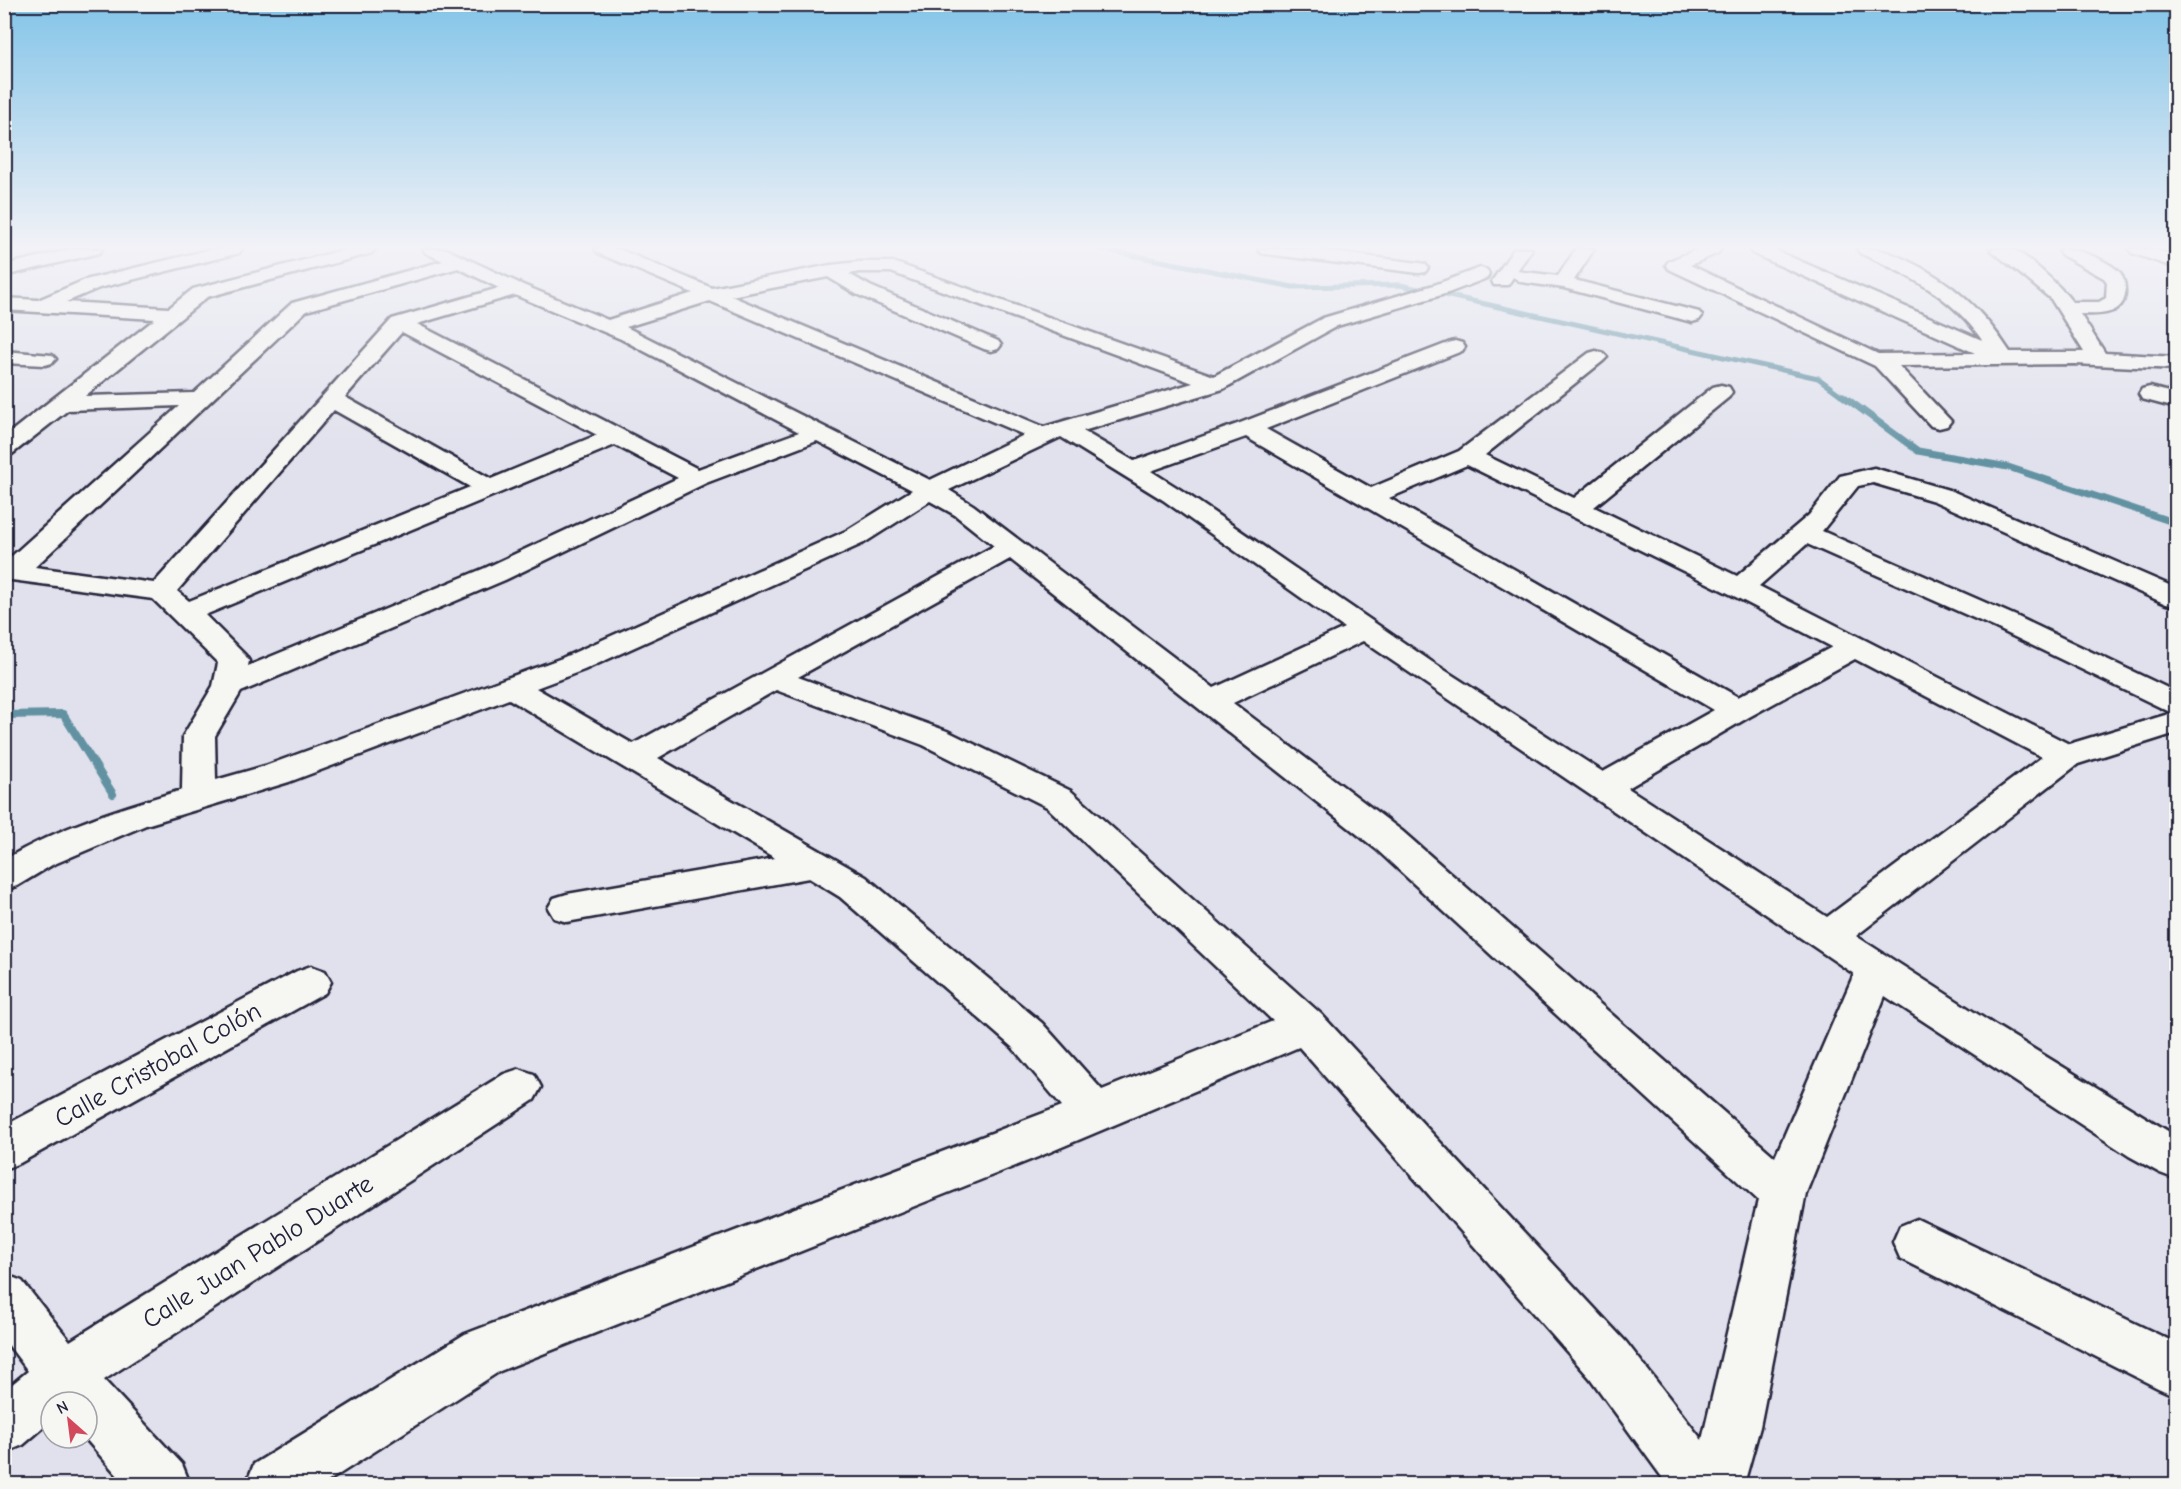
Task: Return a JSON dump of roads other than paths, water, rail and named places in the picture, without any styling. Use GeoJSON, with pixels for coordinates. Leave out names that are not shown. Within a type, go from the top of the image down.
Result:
{"type":"FeatureCollection","features":[{"type":"Feature","properties":{"kind":"street"},"geometry":{"type":"LineString","coordinates":[[4,449],[166,318]]}},
{"type":"Feature","properties":{"kind":"street"},"geometry":{"type":"LineString","coordinates":[[9,571],[201,399],[287,318]]}},
{"type":"Feature","properties":{"kind":"street"},"geometry":{"type":"LineString","coordinates":[[161,592],[399,323],[415,318]]}},
{"type":"Feature","properties":{"kind":"street"},"geometry":{"type":"LineString","coordinates":[[590,318],[609,326],[930,490],[964,510],[1389,840],[1783,1193]]}},
{"type":"Feature","properties":{"kind":"street"},"geometry":{"type":"LineString","coordinates":[[609,326],[633,318]]}},
{"type":"Feature","properties":{"kind":"street"},"geometry":{"type":"LineString","coordinates":[[772,318],[1054,432],[1132,470],[1172,495],[1365,630],[1827,937],[2135,1136],[2176,1159]]}},
{"type":"Feature","properties":{"kind":"street"},"geometry":{"type":"LineString","coordinates":[[929,318],[991,345]]}},
{"type":"Feature","properties":{"kind":"street"},"geometry":{"type":"LineString","coordinates":[[1031,318],[1215,384]]}},
{"type":"Feature","properties":{"kind":"street"},"geometry":{"type":"LineString","coordinates":[[4,877],[39,856],[134,816],[277,774],[573,664],[855,537],[930,490],[1054,432],[1215,384],[1339,318]]}},
{"type":"Feature","properties":{"kind":"street"},"geometry":{"type":"LineString","coordinates":[[1787,318],[1866,357],[1882,361],[2003,357],[2098,358],[2176,363]]}},
{"type":"Feature","properties":{"kind":"street"},"geometry":{"type":"LineString","coordinates":[[1917,318],[2003,357]]}},
{"type":"Feature","properties":{"kind":"street"},"geometry":{"type":"LineString","coordinates":[[1976,318],[1987,330],[2003,357]]}},
{"type":"Feature","properties":{"kind":"street"},"geometry":{"type":"LineString","coordinates":[[2074,318],[2098,358]]}},
{"type":"Feature","properties":{"kind":"street"},"geometry":{"type":"LineString","coordinates":[[399,323],[697,478]]}},
{"type":"Feature","properties":{"kind":"street"},"geometry":{"type":"LineString","coordinates":[[1132,470],[1248,428],[1455,347]]}},
{"type":"Feature","properties":{"kind":"street"},"geometry":{"type":"LineString","coordinates":[[4,357],[45,359]]}},
{"type":"Feature","properties":{"kind":"street"},"geometry":{"type":"LineString","coordinates":[[1371,497],[1468,456],[1596,357]]}},
{"type":"Feature","properties":{"kind":"street"},"geometry":{"type":"LineString","coordinates":[[1882,361],[1940,421]]}},
{"type":"Feature","properties":{"kind":"street"},"geometry":{"type":"LineString","coordinates":[[1576,509],[1721,392]]}},
{"type":"Feature","properties":{"kind":"street"},"geometry":{"type":"LineString","coordinates":[[2150,394],[2176,400]]}},
{"type":"Feature","properties":{"kind":"street"},"geometry":{"type":"LineString","coordinates":[[61,403],[201,399]]}},
{"type":"Feature","properties":{"kind":"street"},"geometry":{"type":"LineString","coordinates":[[332,399],[489,488]]}},
{"type":"Feature","properties":{"kind":"street"},"geometry":{"type":"LineString","coordinates":[[1248,428],[1738,710]]}},
{"type":"Feature","properties":{"kind":"street"},"geometry":{"type":"LineString","coordinates":[[229,686],[495,574],[697,478],[818,433]]}},
{"type":"Feature","properties":{"kind":"street"},"geometry":{"type":"LineString","coordinates":[[186,613],[616,436]]}},
{"type":"Feature","properties":{"kind":"street"},"geometry":{"type":"LineString","coordinates":[[1468,456],[1740,588],[2066,756]]}},
{"type":"Feature","properties":{"kind":"street"},"geometry":{"type":"LineString","coordinates":[[1740,588],[1818,521],[1849,481],[1874,475],[1942,496],[2176,598]]}},
{"type":"Feature","properties":{"kind":"street"},"geometry":{"type":"LineString","coordinates":[[1804,533],[2006,622],[2176,704]]}},
{"type":"Feature","properties":{"kind":"street"},"geometry":{"type":"LineString","coordinates":[[634,758],[773,678],[1012,547]]}},
{"type":"Feature","properties":{"kind":"street"},"geometry":{"type":"LineString","coordinates":[[9,571],[161,592],[186,613],[234,661],[229,686],[199,736],[199,798]]}},
{"type":"Feature","properties":{"kind":"street"},"geometry":{"type":"LineString","coordinates":[[1211,701],[1365,630]]}},
{"type":"Feature","properties":{"kind":"street"},"geometry":{"type":"LineString","coordinates":[[1604,787],[1738,710],[1854,648]]}},
{"type":"Feature","properties":{"kind":"street"},"geometry":{"type":"LineString","coordinates":[[773,678],[935,738],[1059,799],[1306,1026],[1608,1360],[1701,1485]]}},
{"type":"Feature","properties":{"kind":"street"},"geometry":{"type":"LineString","coordinates":[[511,687],[853,887],[1027,1035],[1094,1113]]}},
{"type":"Feature","properties":{"kind":"street"},"geometry":{"type":"LineString","coordinates":[[1827,937],[2066,756],[2176,722]]}},
{"type":"Feature","properties":{"kind":"street"},"geometry":{"type":"LineString","coordinates":[[567,908],[814,864]]}},
{"type":"Feature","properties":{"kind":"street"},"geometry":{"type":"LineString","coordinates":[[1716,1485],[1733,1426],[1783,1193],[1876,969]]}},
{"type":"Feature","properties":{"kind":"street","name":"Calle Cristobal Colón"},"geometry":{"type":"LineString","coordinates":[[4,1149],[311,982]]}},
{"type":"Feature","properties":{"kind":"street"},"geometry":{"type":"LineString","coordinates":[[274,1485],[483,1352],[1094,1113],[1306,1026]]}},
{"type":"Feature","properties":{"kind":"street","name":"Calle Juan Pablo Duarte"},"geometry":{"type":"LineString","coordinates":[[4,1426],[64,1375],[519,1087]]}},
{"type":"Feature","properties":{"kind":"street"},"geometry":{"type":"LineString","coordinates":[[1917,1242],[2176,1370]]}},
{"type":"Feature","properties":{"kind":"street"},"geometry":{"type":"LineString","coordinates":[[4,1298],[64,1375],[162,1485]]}},
{"type":"Feature","properties":{"kind":"waterway"},"geometry":{"type":"LineString","coordinates":[[1551,318],[1818,378],[1845,398]]}},
{"type":"Feature","properties":{"kind":"waterway"},"geometry":{"type":"LineString","coordinates":[[1843,396],[1918,451],[2008,467],[2176,523]]}},
{"type":"Feature","properties":{"kind":"waterway"},"geometry":{"type":"LineString","coordinates":[[4,715],[63,714],[113,794]]}}]}
